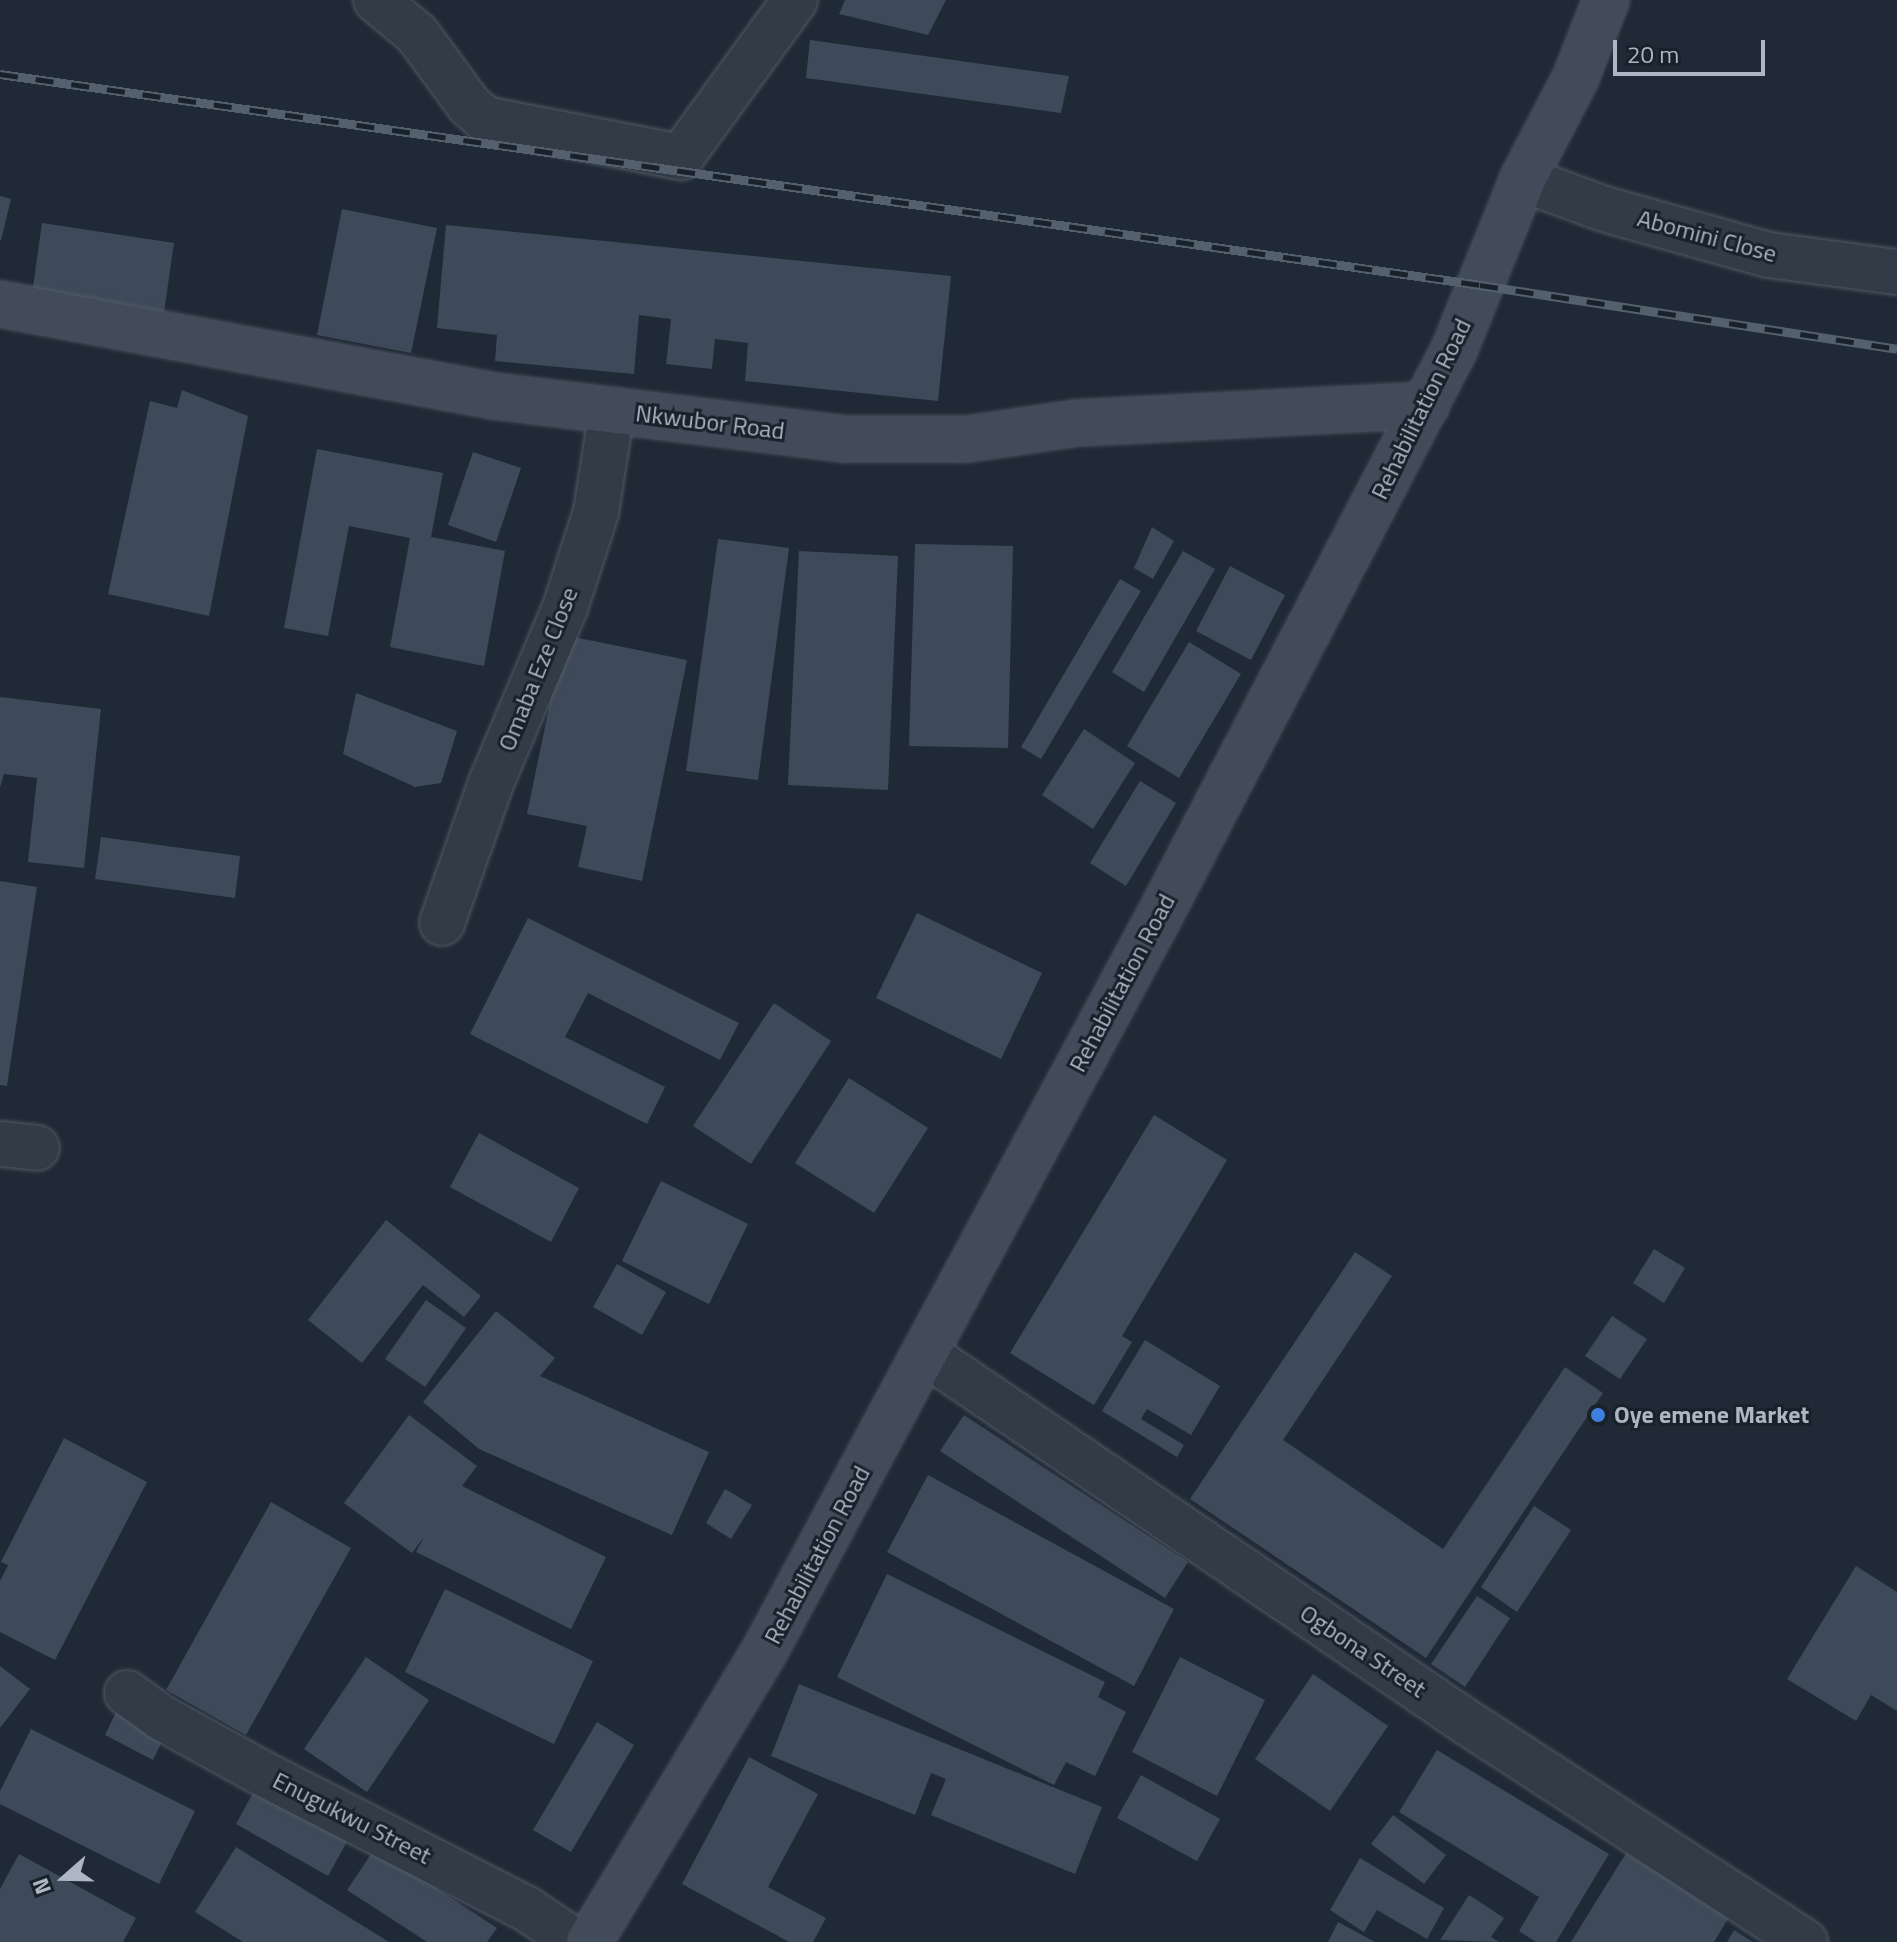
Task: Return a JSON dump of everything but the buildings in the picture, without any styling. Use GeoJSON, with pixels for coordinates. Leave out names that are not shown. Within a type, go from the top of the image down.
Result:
{"type":"FeatureCollection","features":[{"type":"Feature","properties":{"kind":"main road","name":"Rehabilitation Road"},"geometry":{"type":"LineString","coordinates":[[589,1942],[763,1654],[1161,913],[1454,350],[1523,179],[1576,77],[1606,0]]}},
{"type":"Feature","properties":{"kind":"main road","name":"Nkwubor Road"},"geometry":{"type":"LineString","coordinates":[[0,304],[494,396],[845,439],[968,439],[1077,423],[1427,405]]}},
{"type":"Feature","properties":{"kind":"street"},"geometry":{"type":"LineString","coordinates":[[376,0],[417,34],[469,105],[485,119],[681,157],[795,0]]}},
{"type":"Feature","properties":{"kind":"street","name":"Abomini Close"},"geometry":{"type":"LineString","coordinates":[[1523,179],[1604,209],[1769,255],[1897,272]]}},
{"type":"Feature","properties":{"kind":"street","name":"Omaba Eze Close"},"geometry":{"type":"LineString","coordinates":[[442,923],[491,783],[565,608],[596,512],[612,410]]}},
{"type":"Feature","properties":{"kind":"street","name":"Ogbona Street"},"geometry":{"type":"LineString","coordinates":[[926,1354],[1468,1723],[1805,1942]]}},
{"type":"Feature","properties":{"kind":"street","name":"Enugukwu Street"},"geometry":{"type":"LineString","coordinates":[[127,1693],[162,1718],[260,1772],[527,1909],[576,1942]]}},
{"type":"Feature","properties":{"kind":"railway"},"geometry":{"type":"LineString","coordinates":[[0,74],[1480,285],[1897,349]]}},
{"type":"Feature","properties":{"kind":"place","name":"Oye emene Market"},"geometry":{"type":"Point","coordinates":[1598,1415]}}]}
